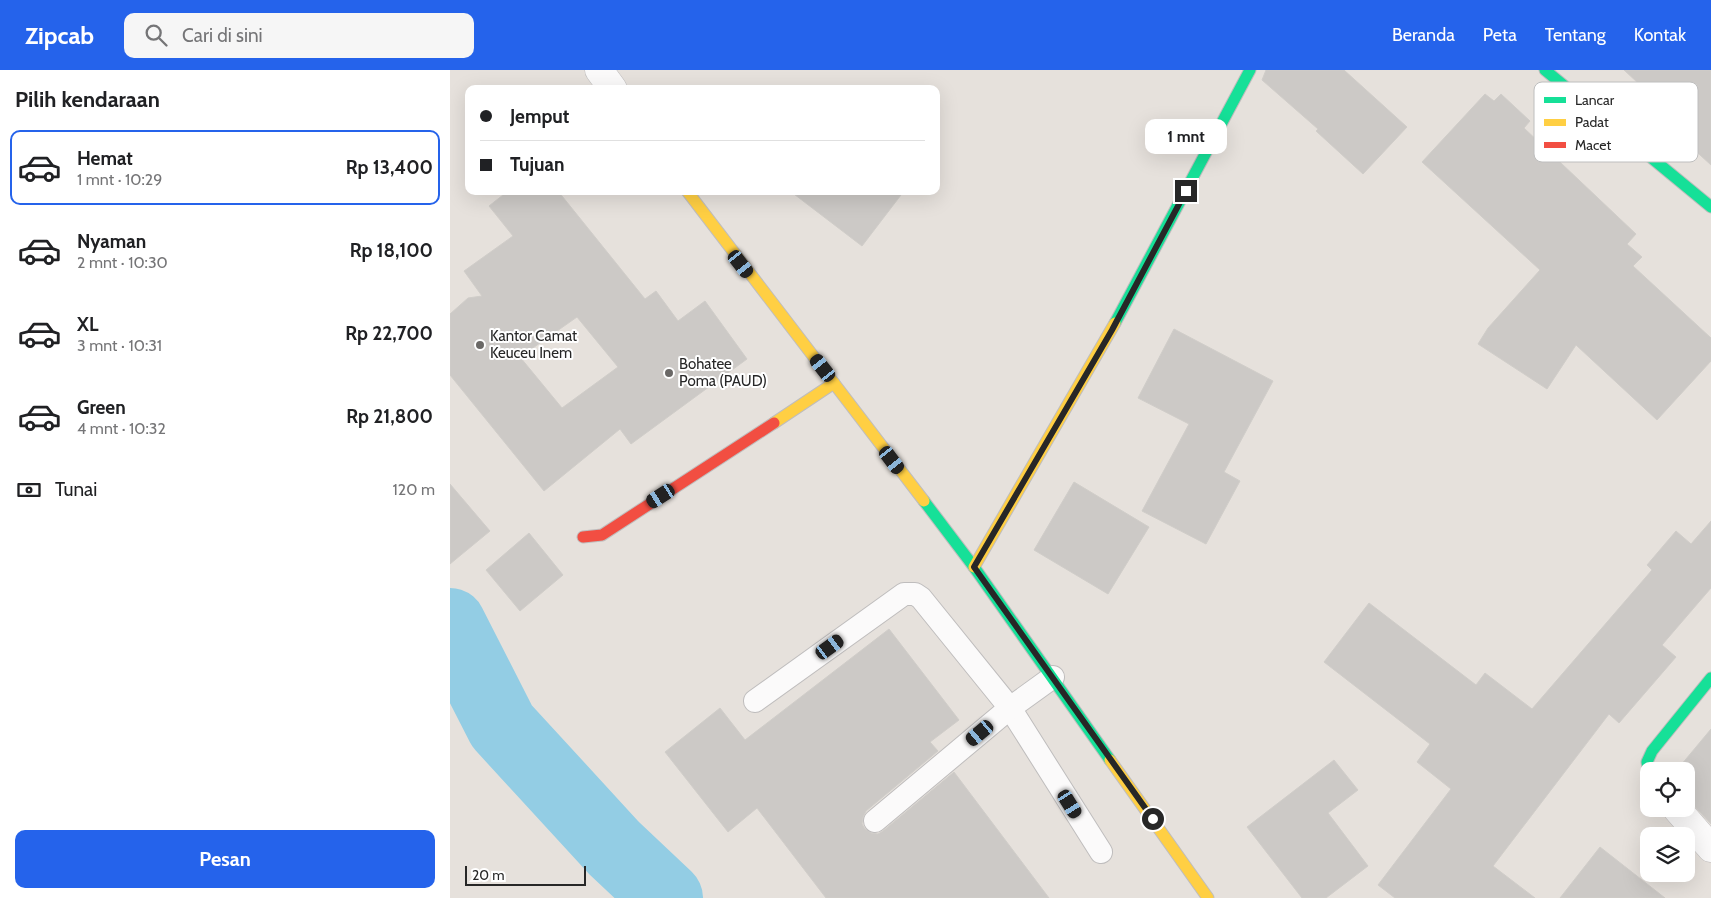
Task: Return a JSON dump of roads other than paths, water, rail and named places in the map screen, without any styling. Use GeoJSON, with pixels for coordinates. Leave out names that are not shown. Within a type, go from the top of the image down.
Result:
{"type":"FeatureCollection","features":[{"type":"Feature","properties":{"kind":"street"},"geometry":{"type":"LineString","coordinates":[[599,70],[610,85]]}},
{"type":"Feature","properties":{"kind":"street"},"geometry":{"type":"LineString","coordinates":[[974,567],[1112,330],[1250,70]]}},
{"type":"Feature","properties":{"kind":"street"},"geometry":{"type":"LineString","coordinates":[[1544,70],[1558,82]]}},
{"type":"Feature","properties":{"kind":"street"},"geometry":{"type":"LineString","coordinates":[[1655,162],[1711,207]]}},
{"type":"Feature","properties":{"kind":"street"},"geometry":{"type":"LineString","coordinates":[[690,195],[974,567],[1208,898]]}},
{"type":"Feature","properties":{"kind":"street"},"geometry":{"type":"LineString","coordinates":[[583,537],[602,535],[834,383]]}},
{"type":"Feature","properties":{"kind":"street"},"geometry":{"type":"LineString","coordinates":[[1646,762],[1652,751],[1711,678]]}},
{"type":"Feature","properties":{"kind":"street"},"geometry":{"type":"LineString","coordinates":[[1684,817],[1711,848]]}},
{"type":"Feature","properties":{"kind":"lane"},"geometry":{"type":"LineString","coordinates":[[755,701],[904,594],[915,594],[921,598],[1010,708],[1100,852]]}},
{"type":"Feature","properties":{"kind":"lane"},"geometry":{"type":"LineString","coordinates":[[875,821],[1010,708],[1053,677]]}},
{"type":"Feature","properties":{"kind":"waterway"},"geometry":{"type":"LineString","coordinates":[[450,624],[502,726],[614,848],[667,898]]}},
{"type":"Feature","properties":{"kind":"place","name":"Kantor Camat Keuceu Inem"},"geometry":{"type":"Point","coordinates":[480,345]}},
{"type":"Feature","properties":{"kind":"place","name":"Bohatee Poma (PAUD)"},"geometry":{"type":"Point","coordinates":[669,373]}}]}
